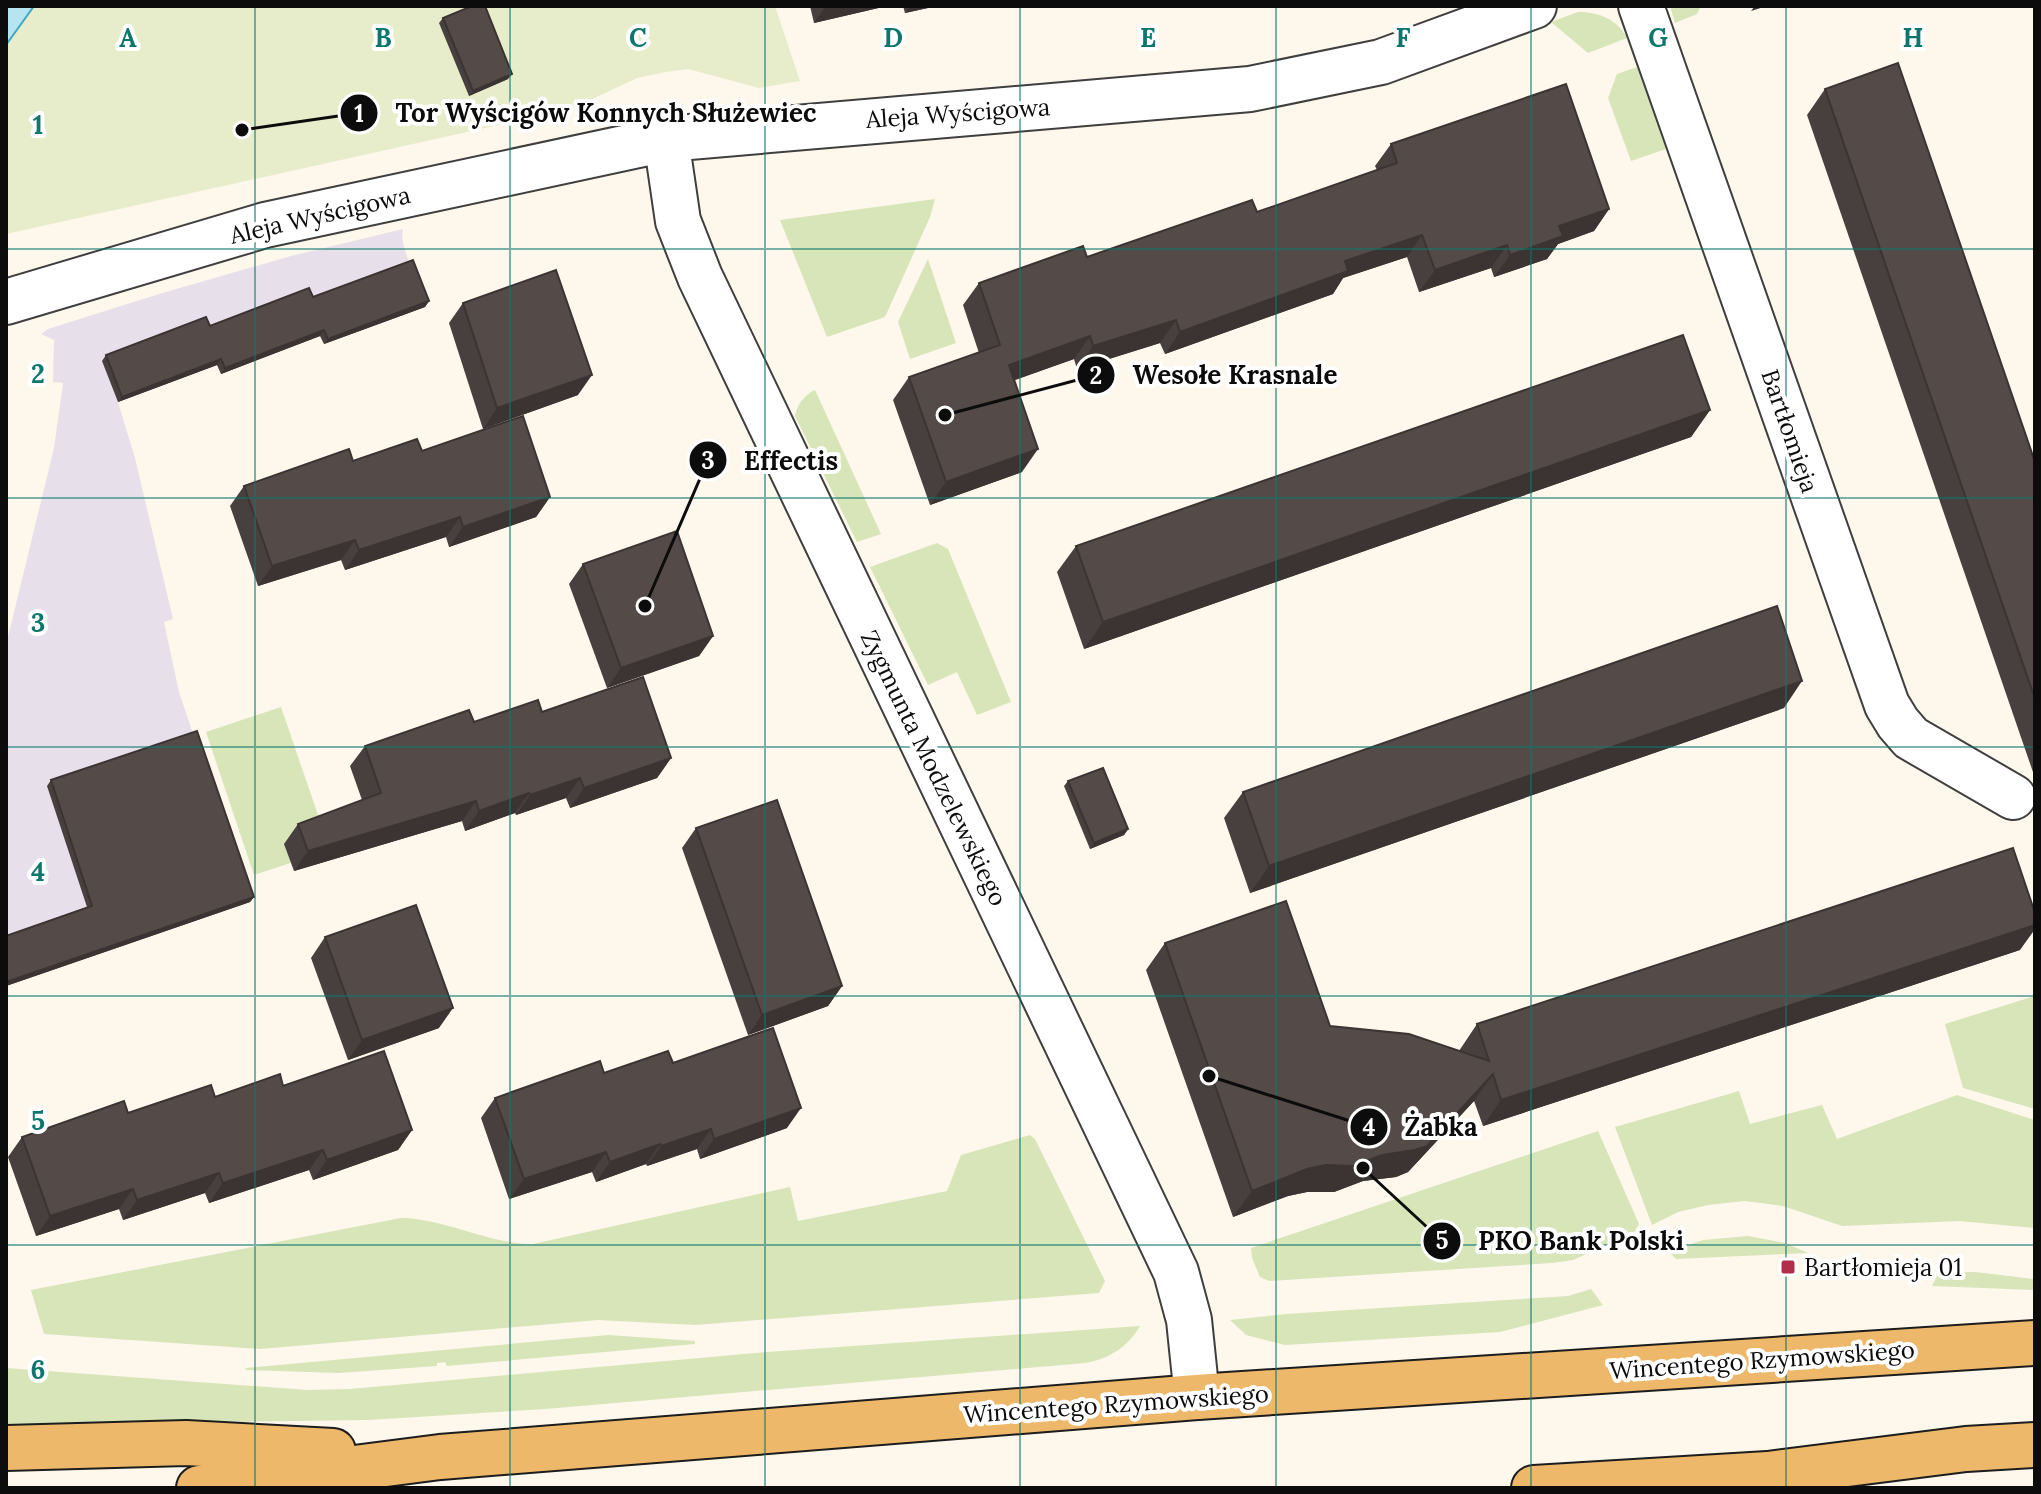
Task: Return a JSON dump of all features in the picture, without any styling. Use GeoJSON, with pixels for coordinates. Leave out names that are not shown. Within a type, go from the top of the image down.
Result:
{"type":"FeatureCollection","features":[{"type":"Feature","properties":{"kind":"main road","name":"Wincentego Rzymowskiego"},"geometry":{"type":"LineString","coordinates":[[199,1488],[440,1457],[1197,1397],[2035,1343]]}},
{"type":"Feature","properties":{"kind":"main road"},"geometry":{"type":"LineString","coordinates":[[6,1448],[186,1443],[440,1457]]}},
{"type":"Feature","properties":{"kind":"main road"},"geometry":{"type":"LineString","coordinates":[[1534,1488],[1768,1474],[1966,1449],[2035,1445]]}},
{"type":"Feature","properties":{"kind":"street","name":"Aleja Wyścigowa"},"geometry":{"type":"LineString","coordinates":[[17,298],[265,225],[666,139],[1187,97],[1250,89],[1381,62],[1534,6]]}},
{"type":"Feature","properties":{"kind":"street","name":"Bartłomieja"},"geometry":{"type":"LineString","coordinates":[[1641,6],[1887,705],[1911,738],[2013,797]]}},
{"type":"Feature","properties":{"kind":"street","name":"Zygmunta Modzelewskiego"},"geometry":{"type":"LineString","coordinates":[[666,139],[678,221],[700,277],[1176,1272],[1189,1320],[1197,1397]]}},
{"type":"Feature","properties":{"kind":"shaded area"},"geometry":{"type":"Polygon","coordinates":[[[403,229],[405,251],[425,307],[324,344],[320,336],[221,374],[217,365],[118,402],[135,458],[173,619],[164,622],[179,692],[250,902],[6,986],[6,645],[54,448],[63,383],[53,382],[54,340],[41,334],[48,329],[159,294],[291,256],[403,229]]]}},
{"type":"Feature","properties":{"kind":"green space"},"geometry":{"type":"Polygon","coordinates":[[[6,6],[775,6],[800,81],[759,88],[688,69],[666,72],[637,78],[571,109],[6,234],[6,6]]]}},
{"type":"Feature","properties":{"kind":"green space"},"geometry":{"type":"Polygon","coordinates":[[[1670,6],[1701,6],[1697,14],[1675,23],[1670,6]]]}},
{"type":"Feature","properties":{"kind":"green space"},"geometry":{"type":"Polygon","coordinates":[[[1578,12],[1607,18],[1627,38],[1588,53],[1551,22],[1578,12]]]}},
{"type":"Feature","properties":{"kind":"green space"},"geometry":{"type":"Polygon","coordinates":[[[1637,67],[1666,149],[1631,161],[1608,98],[1617,74],[1637,67]]]}},
{"type":"Feature","properties":{"kind":"green space"},"geometry":{"type":"Polygon","coordinates":[[[935,199],[930,217],[885,317],[827,337],[780,220],[935,199]]]}},
{"type":"Feature","properties":{"kind":"green space"},"geometry":{"type":"Polygon","coordinates":[[[928,259],[956,343],[910,359],[898,322],[928,259]]]}},
{"type":"Feature","properties":{"kind":"green space"},"geometry":{"type":"Polygon","coordinates":[[[815,390],[881,534],[857,542],[795,416],[802,401],[815,390]]]}},
{"type":"Feature","properties":{"kind":"green space"},"geometry":{"type":"Polygon","coordinates":[[[937,543],[948,549],[1011,702],[977,715],[957,672],[928,685],[870,567],[937,543]]]}},
{"type":"Feature","properties":{"kind":"green space"},"geometry":{"type":"Polygon","coordinates":[[[281,707],[330,850],[254,875],[206,732],[281,707]]]}},
{"type":"Feature","properties":{"kind":"green space"},"geometry":{"type":"Polygon","coordinates":[[[2035,996],[2035,1109],[1963,1088],[1945,1024],[2035,996]]]}},
{"type":"Feature","properties":{"kind":"green space"},"geometry":{"type":"Polygon","coordinates":[[[1739,1091],[1750,1124],[1822,1105],[1837,1139],[1957,1095],[2035,1120],[2035,1228],[1959,1221],[1842,1226],[1783,1206],[1745,1201],[1678,1212],[1652,1225],[1615,1127],[1739,1091]]]}},
{"type":"Feature","properties":{"kind":"green space"},"geometry":{"type":"Polygon","coordinates":[[[1598,1131],[1639,1224],[1635,1232],[1573,1260],[1269,1281],[1260,1277],[1252,1258],[1251,1248],[1598,1131]]]}},
{"type":"Feature","properties":{"kind":"green space"},"geometry":{"type":"Polygon","coordinates":[[[1030,1135],[1035,1139],[1105,1281],[1099,1293],[695,1325],[598,1320],[260,1349],[44,1334],[31,1290],[401,1218],[435,1222],[500,1240],[533,1244],[790,1187],[798,1221],[947,1191],[961,1155],[1030,1135]]]}},
{"type":"Feature","properties":{"kind":"green space"},"geometry":{"type":"Polygon","coordinates":[[[1748,1236],[1785,1243],[1808,1253],[1676,1259],[1669,1252],[1703,1240],[1748,1236]]]}},
{"type":"Feature","properties":{"kind":"green space"},"geometry":{"type":"Polygon","coordinates":[[[1939,1272],[1975,1272],[2035,1279],[2035,1290],[1932,1286],[1939,1272]]]}},
{"type":"Feature","properties":{"kind":"green space"},"geometry":{"type":"Polygon","coordinates":[[[1591,1289],[1603,1305],[1500,1332],[1285,1345],[1246,1335],[1230,1320],[1568,1296],[1591,1289]]]}},
{"type":"Feature","properties":{"kind":"green space"},"geometry":{"type":"Polygon","coordinates":[[[1140,1326],[1117,1351],[1085,1363],[545,1409],[368,1420],[6,1425],[6,1368],[308,1390],[350,1389],[767,1352],[1140,1326]]]}},
{"type":"Feature","properties":{"kind":"green space"},"geometry":{"type":"Polygon","coordinates":[[[608,1335],[695,1341],[695,1344],[339,1373],[245,1368],[608,1335]]]}},
{"type":"Feature","properties":{"kind":"water"},"geometry":{"type":"Polygon","coordinates":[[[6,6],[34,6],[6,45],[6,6]]]}},
{"type":"Feature","properties":{"kind":"building"},"geometry":{"type":"Polygon","coordinates":[[[472,6],[485,6],[512,74],[473,91],[443,18],[472,6]]]}},
{"type":"Feature","properties":{"kind":"building"},"geometry":{"type":"Polygon","coordinates":[[[1898,63],[2035,462],[2035,699],[1825,89],[1898,63]]]}},
{"type":"Feature","properties":{"kind":"building"},"geometry":{"type":"Polygon","coordinates":[[[1566,84],[1609,209],[1559,226],[1563,236],[1510,255],[1507,245],[1435,270],[1422,235],[1345,261],[1348,271],[1180,332],[1176,320],[1093,346],[1090,336],[1009,365],[1038,449],[946,482],[909,377],[1000,345],[979,283],[1083,246],[1087,257],[1252,200],[1257,212],[1397,163],[1391,144],[1566,84]]]}},
{"type":"Feature","properties":{"kind":"building"},"geometry":{"type":"Polygon","coordinates":[[[413,260],[429,301],[328,339],[324,330],[225,368],[221,359],[122,397],[106,355],[206,317],[210,326],[309,288],[313,297],[413,260]]]}},
{"type":"Feature","properties":{"kind":"building"},"geometry":{"type":"Polygon","coordinates":[[[556,270],[592,375],[497,408],[463,303],[556,270]]]}},
{"type":"Feature","properties":{"kind":"building"},"geometry":{"type":"Polygon","coordinates":[[[1683,335],[1710,410],[1103,622],[1076,546],[1683,335]]]}},
{"type":"Feature","properties":{"kind":"building"},"geometry":{"type":"Polygon","coordinates":[[[523,416],[550,497],[463,527],[460,517],[359,550],[355,540],[272,566],[244,486],[349,449],[353,461],[417,439],[422,451],[523,416]]]}},
{"type":"Feature","properties":{"kind":"building"},"geometry":{"type":"Polygon","coordinates":[[[677,531],[713,636],[621,668],[583,564],[677,531]]]}},
{"type":"Feature","properties":{"kind":"building"},"geometry":{"type":"Polygon","coordinates":[[[1777,606],[1802,681],[1269,866],[1243,792],[1777,606]]]}},
{"type":"Feature","properties":{"kind":"building"},"geometry":{"type":"Polygon","coordinates":[[[643,677],[671,758],[584,788],[580,778],[479,811],[476,801],[308,851],[298,824],[381,793],[365,746],[469,710],[474,722],[538,700],[542,712],[643,677]]]}},
{"type":"Feature","properties":{"kind":"building"},"geometry":{"type":"Polygon","coordinates":[[[197,731],[254,897],[6,982],[6,936],[92,906],[51,780],[197,731]]]}},
{"type":"Feature","properties":{"kind":"building"},"geometry":{"type":"Polygon","coordinates":[[[1103,768],[1128,829],[1094,843],[1068,781],[1103,768]]]}},
{"type":"Feature","properties":{"kind":"building"},"geometry":{"type":"Polygon","coordinates":[[[777,800],[842,986],[762,1015],[696,828],[777,800]]]}},
{"type":"Feature","properties":{"kind":"building"},"geometry":{"type":"Polygon","coordinates":[[[2013,848],[2035,913],[2035,925],[1501,1100],[1493,1074],[1427,1146],[1382,1155],[1353,1166],[1326,1165],[1307,1169],[1252,1191],[1165,943],[1286,901],[1330,1026],[1409,1034],[1489,1061],[1477,1024],[2013,848]]]}},
{"type":"Feature","properties":{"kind":"building"},"geometry":{"type":"Polygon","coordinates":[[[416,905],[453,1008],[362,1040],[325,937],[416,905]]]}},
{"type":"Feature","properties":{"kind":"building"},"geometry":{"type":"Polygon","coordinates":[[[773,1028],[801,1108],[714,1139],[711,1129],[610,1162],[606,1152],[524,1179],[495,1098],[600,1061],[604,1073],[668,1051],[673,1063],[773,1028]]]}},
{"type":"Feature","properties":{"kind":"building"},"geometry":{"type":"Polygon","coordinates":[[[384,1051],[412,1130],[327,1160],[323,1150],[223,1183],[219,1173],[137,1200],[133,1189],[50,1216],[22,1137],[124,1101],[128,1113],[211,1085],[215,1097],[280,1074],[283,1086],[384,1051]]]}},
{"type":"Feature","properties":{"kind":"place","name":"Tor Wyścigów Konnych Służewiec"},"geometry":{"type":"Point","coordinates":[242,130]}},
{"type":"Feature","properties":{"kind":"place","name":"Wesołe Krasnale"},"geometry":{"type":"Point","coordinates":[945,415]}},
{"type":"Feature","properties":{"kind":"place","name":"Effectis"},"geometry":{"type":"Point","coordinates":[645,606]}},
{"type":"Feature","properties":{"kind":"place","name":"Żabka"},"geometry":{"type":"Point","coordinates":[1209,1076]}},
{"type":"Feature","properties":{"kind":"place","name":"PKO Bank Polski"},"geometry":{"type":"Point","coordinates":[1363,1168]}},
{"type":"Feature","properties":{"kind":"place","name":"Bartłomieja 01"},"geometry":{"type":"Point","coordinates":[1788,1267]}}]}
